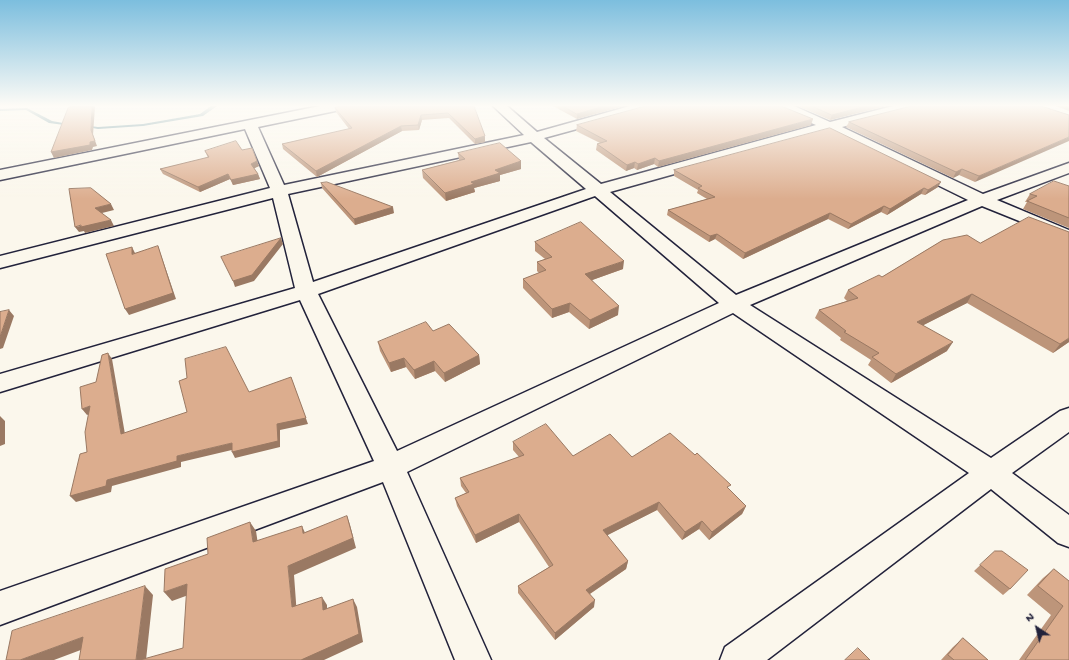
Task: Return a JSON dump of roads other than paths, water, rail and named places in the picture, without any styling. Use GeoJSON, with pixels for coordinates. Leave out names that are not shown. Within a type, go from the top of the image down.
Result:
{"type":"FeatureCollection","features":[{"type":"Feature","properties":{"kind":"street"},"geometry":{"type":"LineString","coordinates":[[0,175],[191,137]]}},
{"type":"Feature","properties":{"kind":"street"},"geometry":{"type":"LineString","coordinates":[[255,137],[279,191],[306,291],[391,467],[473,660]]}},
{"type":"Feature","properties":{"kind":"street"},"geometry":{"type":"LineString","coordinates":[[0,262],[279,191],[538,137]]}},
{"type":"Feature","properties":{"kind":"street"},"geometry":{"type":"LineString","coordinates":[[0,383],[306,291],[598,190],[790,137]]}},
{"type":"Feature","properties":{"kind":"street"},"geometry":{"type":"LineString","coordinates":[[851,137],[982,200],[1069,236]]}},
{"type":"Feature","properties":{"kind":"street"},"geometry":{"type":"LineString","coordinates":[[534,138],[734,304],[990,473],[1069,534]]}},
{"type":"Feature","properties":{"kind":"street"},"geometry":{"type":"LineString","coordinates":[[0,608],[391,467],[734,304],[982,200],[1069,168]]}},
{"type":"Feature","properties":{"kind":"street"},"geometry":{"type":"LineString","coordinates":[[738,660],[990,473],[1069,418]]}}]}
